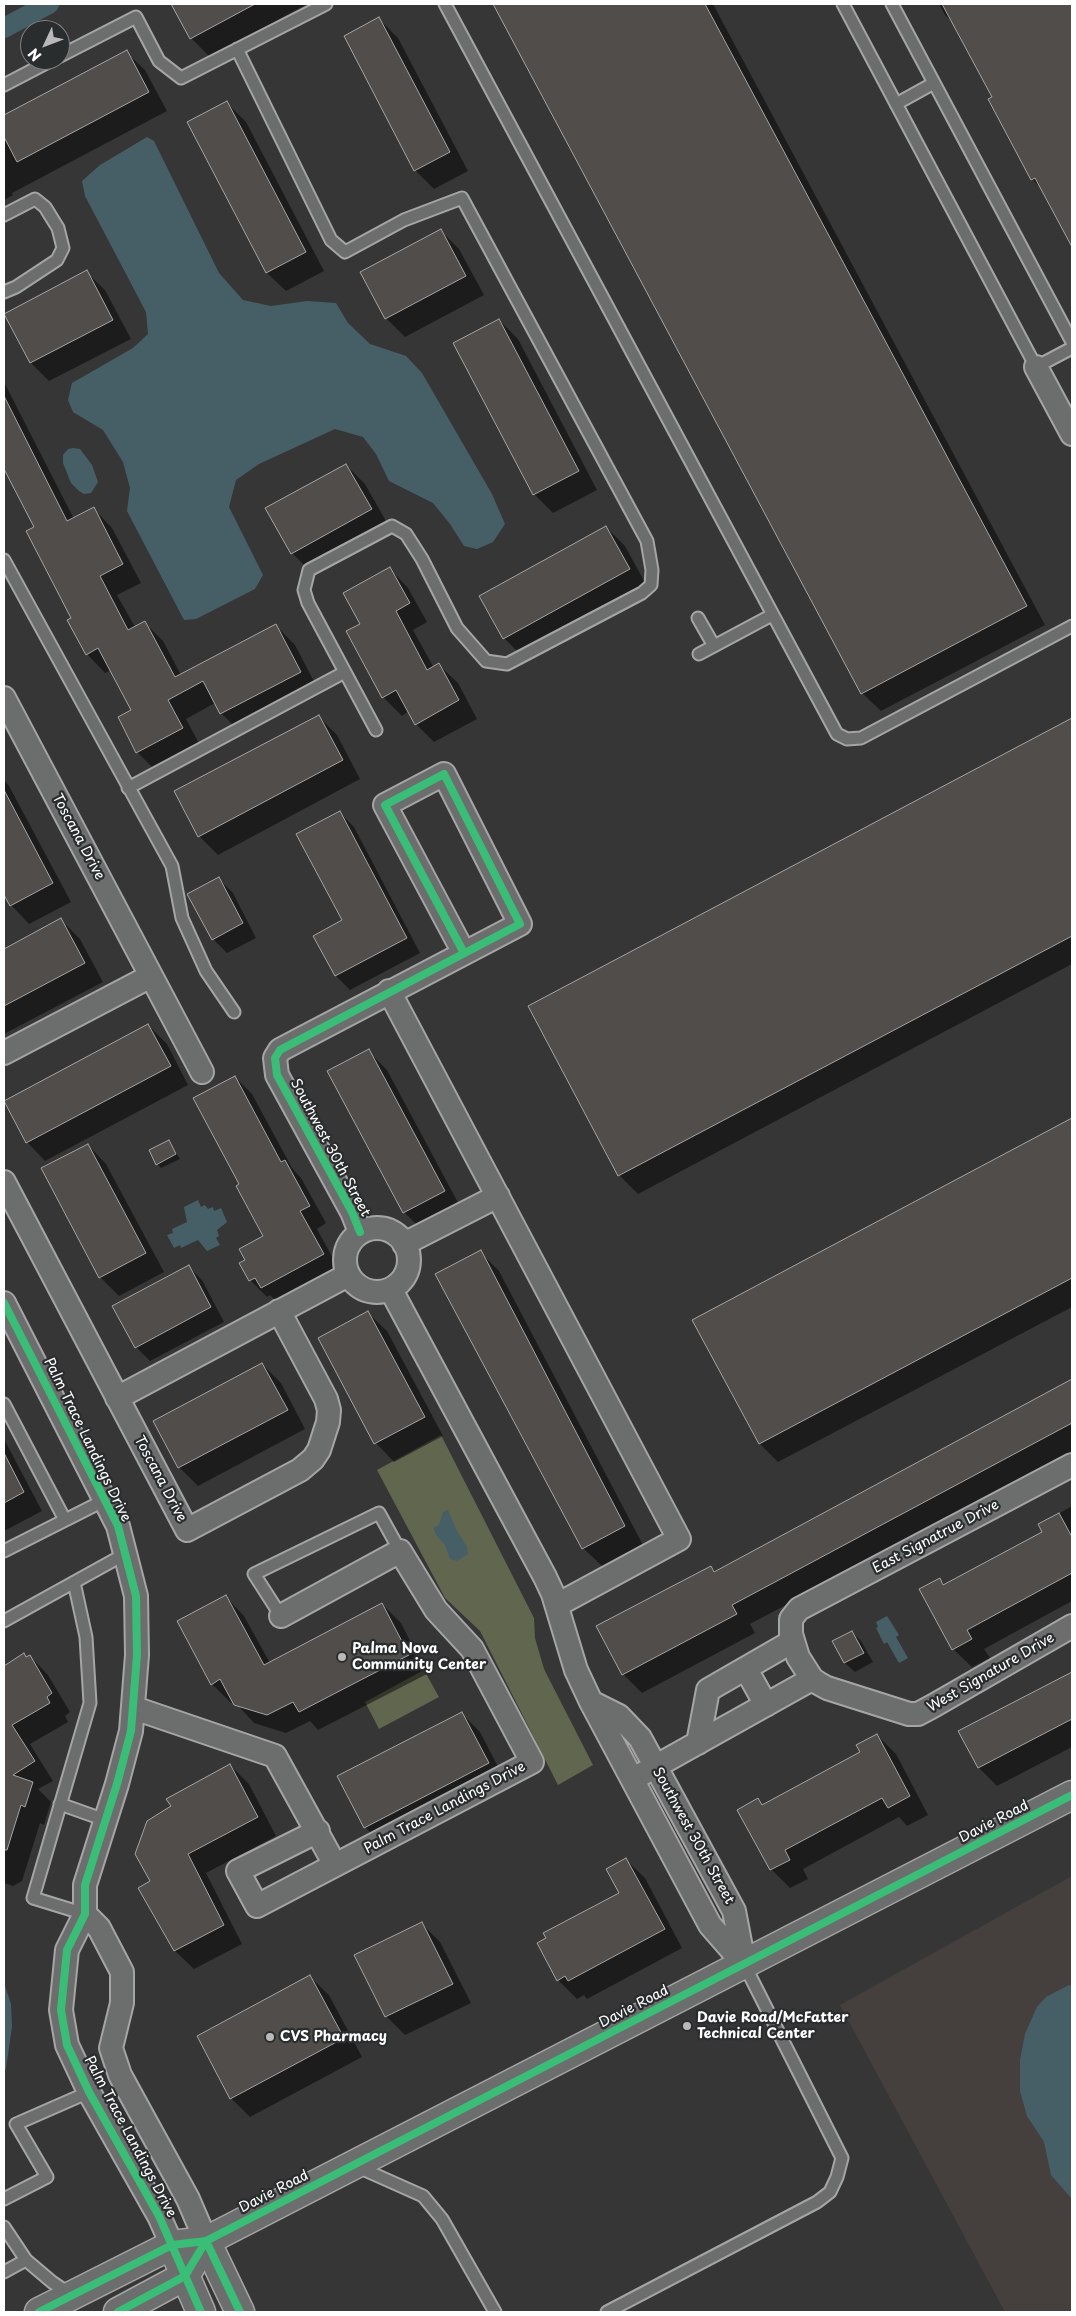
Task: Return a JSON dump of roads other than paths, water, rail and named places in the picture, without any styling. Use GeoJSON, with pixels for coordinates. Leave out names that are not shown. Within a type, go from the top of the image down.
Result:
{"type":"FeatureCollection","features":[{"type":"Feature","properties":{"kind":"main road","name":"Davie Road"},"geometry":{"type":"LineString","coordinates":[[39,2312],[172,2245],[206,2241],[1072,1795]]}},
{"type":"Feature","properties":{"kind":"main road"},"geometry":{"type":"LineString","coordinates":[[118,2312],[185,2276],[206,2241]]}},
{"type":"Feature","properties":{"kind":"main road"},"geometry":{"type":"LineString","coordinates":[[206,2241],[240,2312]]}},
{"type":"Feature","properties":{"kind":"main road"},"geometry":{"type":"LineString","coordinates":[[172,2245],[201,2312]]}},
{"type":"Feature","properties":{"kind":"street"},"geometry":{"type":"LineString","coordinates":[[1036,368],[1072,434]]}},
{"type":"Feature","properties":{"kind":"street","name":"Toscana Drive"},"geometry":{"type":"LineString","coordinates":[[4,698],[202,1072]]}},
{"type":"Feature","properties":{"kind":"street"},"geometry":{"type":"LineString","coordinates":[[464,953],[385,805],[444,774],[520,924],[464,953],[389,991],[679,1540],[557,1605]]}},
{"type":"Feature","properties":{"kind":"street"},"geometry":{"type":"LineString","coordinates":[[4,1053],[151,976]]}},
{"type":"Feature","properties":{"kind":"street","name":"Southwest 30th Street"},"geometry":{"type":"LineString","coordinates":[[360,1232],[352,1212],[277,1075],[275,1058],[280,1050],[389,991]]}},
{"type":"Feature","properties":{"kind":"street","name":"Toscana Drive"},"geometry":{"type":"LineString","coordinates":[[4,1182],[187,1530],[300,1470],[313,1459],[319,1450],[330,1410],[279,1311]]}},
{"type":"Feature","properties":{"kind":"street"},"geometry":{"type":"LineString","coordinates":[[404,1244],[498,1196]]}},
{"type":"Feature","properties":{"kind":"street"},"geometry":{"type":"LineString","coordinates":[[370,1229],[390,1231],[399,1237],[404,1244],[409,1255],[408,1266],[402,1280],[390,1290],[366,1291],[348,1275],[345,1263],[346,1251],[351,1240],[360,1232],[370,1229]]}},
{"type":"Feature","properties":{"kind":"street"},"geometry":{"type":"LineString","coordinates":[[117,1398],[348,1275]]}},
{"type":"Feature","properties":{"kind":"street","name":"Southwest 30th Street"},"geometry":{"type":"LineString","coordinates":[[390,1290],[545,1577],[557,1605],[576,1670],[591,1702],[710,1925],[744,1964]]}},
{"type":"Feature","properties":{"kind":"street","name":"Palm Trace Landings Drive"},"geometry":{"type":"LineString","coordinates":[[4,1303],[118,1526],[136,1596],[137,1655],[131,1731],[85,1885],[85,1914],[67,1950],[61,2010],[67,2045],[89,2092],[159,2216],[172,2245]]}},
{"type":"Feature","properties":{"kind":"street","name":"East Signatrue Drive"},"geometry":{"type":"LineString","coordinates":[[793,1641],[792,1619],[800,1609],[1072,1465]]}},
{"type":"Feature","properties":{"kind":"street"},"geometry":{"type":"LineString","coordinates":[[281,1616],[400,1552]]}},
{"type":"Feature","properties":{"kind":"street","name":"Palm Trace Landings Drive"},"geometry":{"type":"LineString","coordinates":[[318,1831],[238,1871],[257,1906],[532,1762],[472,1649],[436,1610],[400,1552]]}},
{"type":"Feature","properties":{"kind":"street","name":"West Signature Drive"},"geometry":{"type":"LineString","coordinates":[[812,1679],[827,1688],[909,1714],[918,1714],[1072,1626]]}},
{"type":"Feature","properties":{"kind":"street"},"geometry":{"type":"LineString","coordinates":[[633,1780],[812,1679],[798,1657],[793,1641],[708,1690],[698,1743]]}},
{"type":"Feature","properties":{"kind":"street"},"geometry":{"type":"LineString","coordinates":[[746,1669],[766,1705]]}},
{"type":"Feature","properties":{"kind":"street","name":"Southwest 30th Street"},"geometry":{"type":"LineString","coordinates":[[591,1702],[619,1716],[630,1725],[640,1738],[734,1911],[744,1964]]}},
{"type":"Feature","properties":{"kind":"street"},"geometry":{"type":"LineString","coordinates":[[134,1708],[275,1756],[318,1831],[335,1865]]}},
{"type":"Feature","properties":{"kind":"street","name":"Palm Trace Landings Drive"},"geometry":{"type":"LineString","coordinates":[[85,1914],[98,1928],[122,1972],[122,2003],[111,2048],[120,2075],[188,2199],[206,2241]]}},
{"type":"Feature","properties":{"kind":"street"},"geometry":{"type":"LineString","coordinates":[[89,2092],[120,2075]]}},
{"type":"Feature","properties":{"kind":"lane"},"geometry":{"type":"LineString","coordinates":[[70,51],[136,16],[159,61],[181,78],[326,4]]}},
{"type":"Feature","properties":{"kind":"lane"},"geometry":{"type":"LineString","coordinates":[[445,4],[836,734],[847,739],[861,738],[1072,626]]}},
{"type":"Feature","properties":{"kind":"lane"},"geometry":{"type":"LineString","coordinates":[[843,4],[1036,368],[1072,348]]}},
{"type":"Feature","properties":{"kind":"lane"},"geometry":{"type":"LineString","coordinates":[[892,4],[1072,342]]}},
{"type":"Feature","properties":{"kind":"lane"},"geometry":{"type":"LineString","coordinates":[[237,49],[331,240],[345,252],[404,220],[462,198],[647,541],[651,585],[642,593],[508,664],[486,661],[457,628],[422,559],[406,534],[392,526],[309,570],[304,590],[308,603],[376,730]]}},
{"type":"Feature","properties":{"kind":"lane"},"geometry":{"type":"LineString","coordinates":[[4,85],[33,70]]}},
{"type":"Feature","properties":{"kind":"lane"},"geometry":{"type":"LineString","coordinates":[[896,104],[934,83]]}},
{"type":"Feature","properties":{"kind":"lane"},"geometry":{"type":"LineString","coordinates":[[4,215],[35,199],[45,208],[58,228],[63,248],[57,260],[16,287],[4,292]]}},
{"type":"Feature","properties":{"kind":"lane"},"geometry":{"type":"LineString","coordinates":[[4,560],[172,866],[182,918],[206,971],[234,1012]]}},
{"type":"Feature","properties":{"kind":"lane"},"geometry":{"type":"LineString","coordinates":[[699,654],[772,615]]}},
{"type":"Feature","properties":{"kind":"lane"},"geometry":{"type":"LineString","coordinates":[[698,618],[714,646]]}},
{"type":"Feature","properties":{"kind":"lane"},"geometry":{"type":"LineString","coordinates":[[128,788],[345,672]]}},
{"type":"Feature","properties":{"kind":"lane"},"geometry":{"type":"LineString","coordinates":[[4,1404],[65,1520]]}},
{"type":"Feature","properties":{"kind":"lane"},"geometry":{"type":"LineString","coordinates":[[4,1551],[105,1500]]}},
{"type":"Feature","properties":{"kind":"lane"},"geometry":{"type":"LineString","coordinates":[[281,1616],[254,1574],[379,1513],[400,1552]]}},
{"type":"Feature","properties":{"kind":"lane"},"geometry":{"type":"LineString","coordinates":[[4,1621],[125,1554]]}},
{"type":"Feature","properties":{"kind":"lane"},"geometry":{"type":"LineString","coordinates":[[74,1582],[86,1636],[90,1703],[32,1898],[85,1914]]}},
{"type":"Feature","properties":{"kind":"lane"},"geometry":{"type":"LineString","coordinates":[[60,1804],[105,1820]]}},
{"type":"Feature","properties":{"kind":"lane"},"geometry":{"type":"LineString","coordinates":[[607,2312],[817,2202],[830,2192],[837,2177],[842,2158],[744,1964]]}},
{"type":"Feature","properties":{"kind":"lane"},"geometry":{"type":"LineString","coordinates":[[4,2199],[47,2176],[16,2124],[89,2092]]}},
{"type":"Feature","properties":{"kind":"lane"},"geometry":{"type":"LineString","coordinates":[[354,2165],[423,2196],[442,2219],[495,2312]]}},
{"type":"Feature","properties":{"kind":"lane"},"geometry":{"type":"LineString","coordinates":[[4,2227],[26,2260],[72,2296]]}},
{"type":"Feature","properties":{"kind":"lane"},"geometry":{"type":"LineString","coordinates":[[4,2272],[26,2260]]}},
{"type":"Feature","properties":{"kind":"water"},"geometry":{"type":"Polygon","coordinates":[[[147,137],[154,141],[219,273],[243,300],[271,306],[307,301],[336,303],[348,323],[370,344],[406,356],[422,373],[492,494],[505,524],[493,542],[477,549],[464,546],[450,524],[433,503],[389,481],[376,454],[363,437],[335,429],[259,464],[236,480],[229,507],[263,575],[255,589],[196,619],[184,620],[127,511],[130,488],[123,462],[103,430],[73,412],[68,400],[72,383],[133,348],[148,334],[146,312],[85,196],[82,181],[100,165],[147,137]]]}},
{"type":"Feature","properties":{"kind":"water"},"geometry":{"type":"Polygon","coordinates":[[[68,449],[80,449],[92,465],[98,482],[91,493],[84,494],[71,483],[63,463],[63,455],[68,449]]]}},
{"type":"Feature","properties":{"kind":"water"},"geometry":{"type":"Polygon","coordinates":[[[198,1200],[201,1207],[205,1205],[208,1209],[213,1207],[214,1211],[221,1208],[227,1222],[217,1230],[219,1236],[216,1238],[220,1245],[207,1251],[198,1240],[181,1248],[180,1245],[174,1248],[167,1235],[173,1233],[172,1229],[187,1222],[184,1207],[198,1200]]]}},
{"type":"Feature","properties":{"kind":"water"},"geometry":{"type":"Polygon","coordinates":[[[448,1510],[456,1529],[467,1547],[468,1554],[457,1561],[450,1559],[445,1545],[436,1535],[433,1528],[439,1525],[443,1512],[448,1510]]]}},
{"type":"Feature","properties":{"kind":"water"},"geometry":{"type":"Polygon","coordinates":[[[887,1616],[899,1635],[896,1637],[908,1658],[899,1663],[887,1642],[884,1644],[876,1628],[878,1627],[876,1622],[887,1616]]]}},
{"type":"Feature","properties":{"kind":"water"},"geometry":{"type":"Polygon","coordinates":[[[4,1983],[11,2004],[12,2027],[4,2073],[4,1983]]]}},
{"type":"Feature","properties":{"kind":"water"},"geometry":{"type":"Polygon","coordinates":[[[1069,1985],[1072,1986],[1072,2199],[1051,2175],[1044,2142],[1027,2116],[1020,2091],[1020,2060],[1025,2034],[1037,2007],[1046,1997],[1069,1985]]]}},
{"type":"Feature","properties":{"kind":"waterway"},"geometry":{"type":"LineString","coordinates":[[4,28],[49,4]]}},
{"type":"Feature","properties":{"kind":"place","name":"Palma Nova Community Center"},"geometry":{"type":"Point","coordinates":[342,1657]}},
{"type":"Feature","properties":{"kind":"place","name":"Davie Road/McFatter Technical Center"},"geometry":{"type":"Point","coordinates":[687,2026]}},
{"type":"Feature","properties":{"kind":"place","name":"CVS Pharmacy"},"geometry":{"type":"Point","coordinates":[270,2037]}}]}
